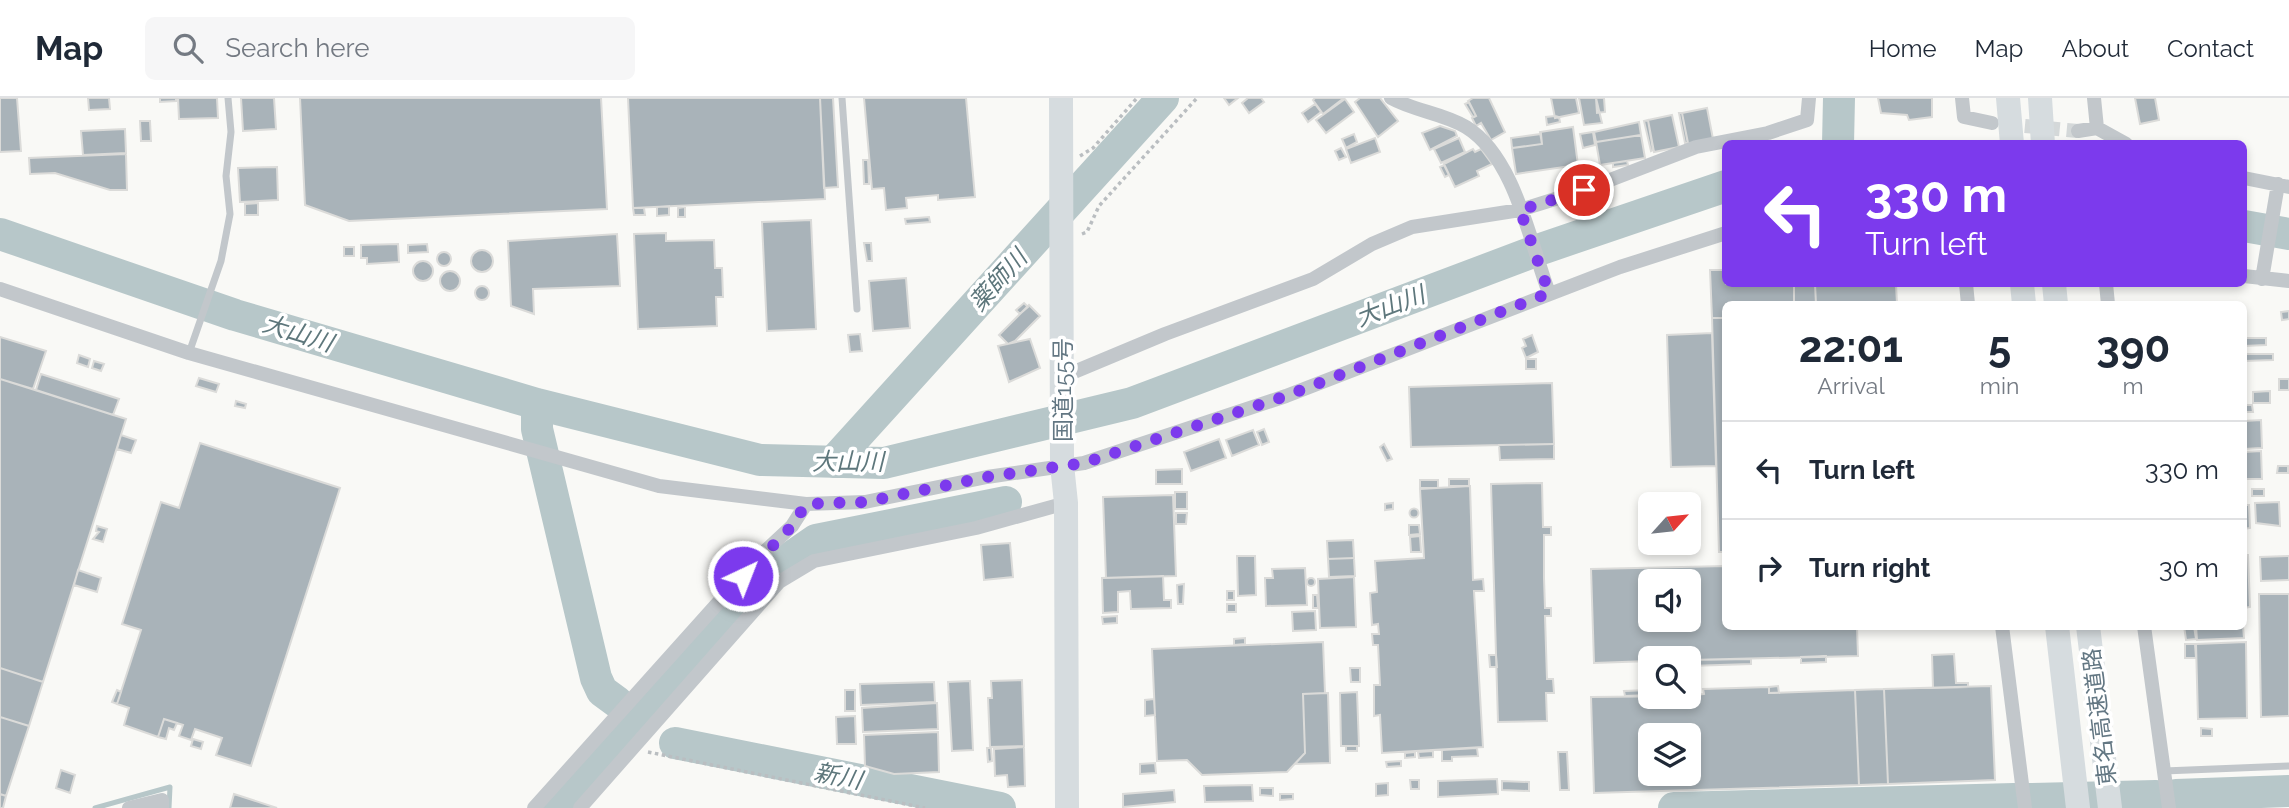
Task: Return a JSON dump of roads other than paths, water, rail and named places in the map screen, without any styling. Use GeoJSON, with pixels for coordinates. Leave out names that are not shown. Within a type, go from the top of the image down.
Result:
{"type":"FeatureCollection","features":[{"type":"Feature","properties":{"kind":"highway","name":"国道155号"},"geometry":{"type":"LineString","coordinates":[[1061,98],[1062,466],[1066,503],[1067,808]]}},
{"type":"Feature","properties":{"kind":"highway"},"geometry":{"type":"LineString","coordinates":[[2008,98],[2012,140]]}},
{"type":"Feature","properties":{"kind":"highway"},"geometry":{"type":"LineString","coordinates":[[2040,98],[2043,140]]}},
{"type":"Feature","properties":{"kind":"highway","name":"東名高速道路"},"geometry":{"type":"LineString","coordinates":[[2057,630],[2078,808]]}},
{"type":"Feature","properties":{"kind":"highway","name":"東名高速道路"},"geometry":{"type":"LineString","coordinates":[[2088,630],[2110,808]]}},
{"type":"Feature","properties":{"kind":"street"},"geometry":{"type":"LineString","coordinates":[[1391,98],[1441,114],[1469,129],[1495,155],[1521,214],[1549,293]]}},
{"type":"Feature","properties":{"kind":"street"},"geometry":{"type":"LineString","coordinates":[[1732,140],[1768,133],[1807,120],[1809,98]]}},
{"type":"Feature","properties":{"kind":"street"},"geometry":{"type":"LineString","coordinates":[[1962,98],[1964,117],[1992,123]]}},
{"type":"Feature","properties":{"kind":"street"},"geometry":{"type":"LineString","coordinates":[[2094,98],[2097,128]]}},
{"type":"Feature","properties":{"kind":"street"},"geometry":{"type":"LineString","coordinates":[[2078,131],[2097,128],[2119,140]]}},
{"type":"Feature","properties":{"kind":"street"},"geometry":{"type":"LineString","coordinates":[[1062,377],[1165,334],[1313,279],[1372,244],[1412,227],[1521,214],[1696,147],[1722,142]]}},
{"type":"Feature","properties":{"kind":"street"},"geometry":{"type":"LineString","coordinates":[[2247,179],[2281,188],[2263,274]]}},
{"type":"Feature","properties":{"kind":"street"},"geometry":{"type":"LineString","coordinates":[[0,289],[189,353],[659,486],[806,504],[865,502],[1084,463],[1286,396],[1549,293],[1722,234]]}},
{"type":"Feature","properties":{"kind":"street"},"geometry":{"type":"LineString","coordinates":[[2247,276],[2263,274],[2289,281]]}},
{"type":"Feature","properties":{"kind":"street"},"geometry":{"type":"LineString","coordinates":[[580,808],[779,582],[814,561],[976,528],[1066,503]]}},
{"type":"Feature","properties":{"kind":"street"},"geometry":{"type":"LineString","coordinates":[[534,808],[761,555],[792,526],[806,504]]}},
{"type":"Feature","properties":{"kind":"street"},"geometry":{"type":"LineString","coordinates":[[2003,630],[2025,808]]}},
{"type":"Feature","properties":{"kind":"street"},"geometry":{"type":"LineString","coordinates":[[2145,630],[2169,808]]}},
{"type":"Feature","properties":{"kind":"street"},"geometry":{"type":"LineString","coordinates":[[129,808],[162,800],[162,808]]}},
{"type":"Feature","properties":{"kind":"lane"},"geometry":{"type":"LineString","coordinates":[[189,353],[220,261],[230,214],[226,176],[231,132],[228,98]]}},
{"type":"Feature","properties":{"kind":"lane"},"geometry":{"type":"LineString","coordinates":[[842,98],[857,309]]}},
{"type":"Feature","properties":{"kind":"lane"},"geometry":{"type":"LineString","coordinates":[[2163,771],[2289,766]]}},
{"type":"Feature","properties":{"kind":"waterway","name":"薬師川"},"geometry":{"type":"LineString","coordinates":[[833,462],[1163,98]]}},
{"type":"Feature","properties":{"kind":"waterway"},"geometry":{"type":"LineString","coordinates":[[1838,140],[1839,98]]}},
{"type":"Feature","properties":{"kind":"waterway","name":"大山川"},"geometry":{"type":"LineString","coordinates":[[0,234],[235,315],[537,404],[760,460],[884,463],[1132,403],[1541,249],[1722,187]]}},
{"type":"Feature","properties":{"kind":"waterway","name":"大山川"},"geometry":{"type":"LineString","coordinates":[[2247,227],[2289,234]]}},
{"type":"Feature","properties":{"kind":"waterway"},"geometry":{"type":"LineString","coordinates":[[537,404],[537,429],[596,678],[602,691],[617,702]]}},
{"type":"Feature","properties":{"kind":"waterway"},"geometry":{"type":"LineString","coordinates":[[559,808],[774,569],[816,540],[1006,502]]}},
{"type":"Feature","properties":{"kind":"waterway","name":"新川"},"geometry":{"type":"LineString","coordinates":[[675,743],[1000,808]]}},
{"type":"Feature","properties":{"kind":"waterway"},"geometry":{"type":"LineString","coordinates":[[95,808],[170,787],[169,808]]}},
{"type":"Feature","properties":{"kind":"waterway","name":"新川"},"geometry":{"type":"LineString","coordinates":[[2176,795],[2289,791]]}},
{"type":"Feature","properties":{"kind":"waterway","name":"新川"},"geometry":{"type":"LineString","coordinates":[[2030,799],[2156,796]]}},
{"type":"Feature","properties":{"kind":"waterway","name":"新川"},"geometry":{"type":"LineString","coordinates":[[1674,808],[2014,799]]}},
{"type":"Feature","properties":{"kind":"tunnel"},"geometry":{"type":"LineString","coordinates":[[2004,124],[2078,131]]}}]}
